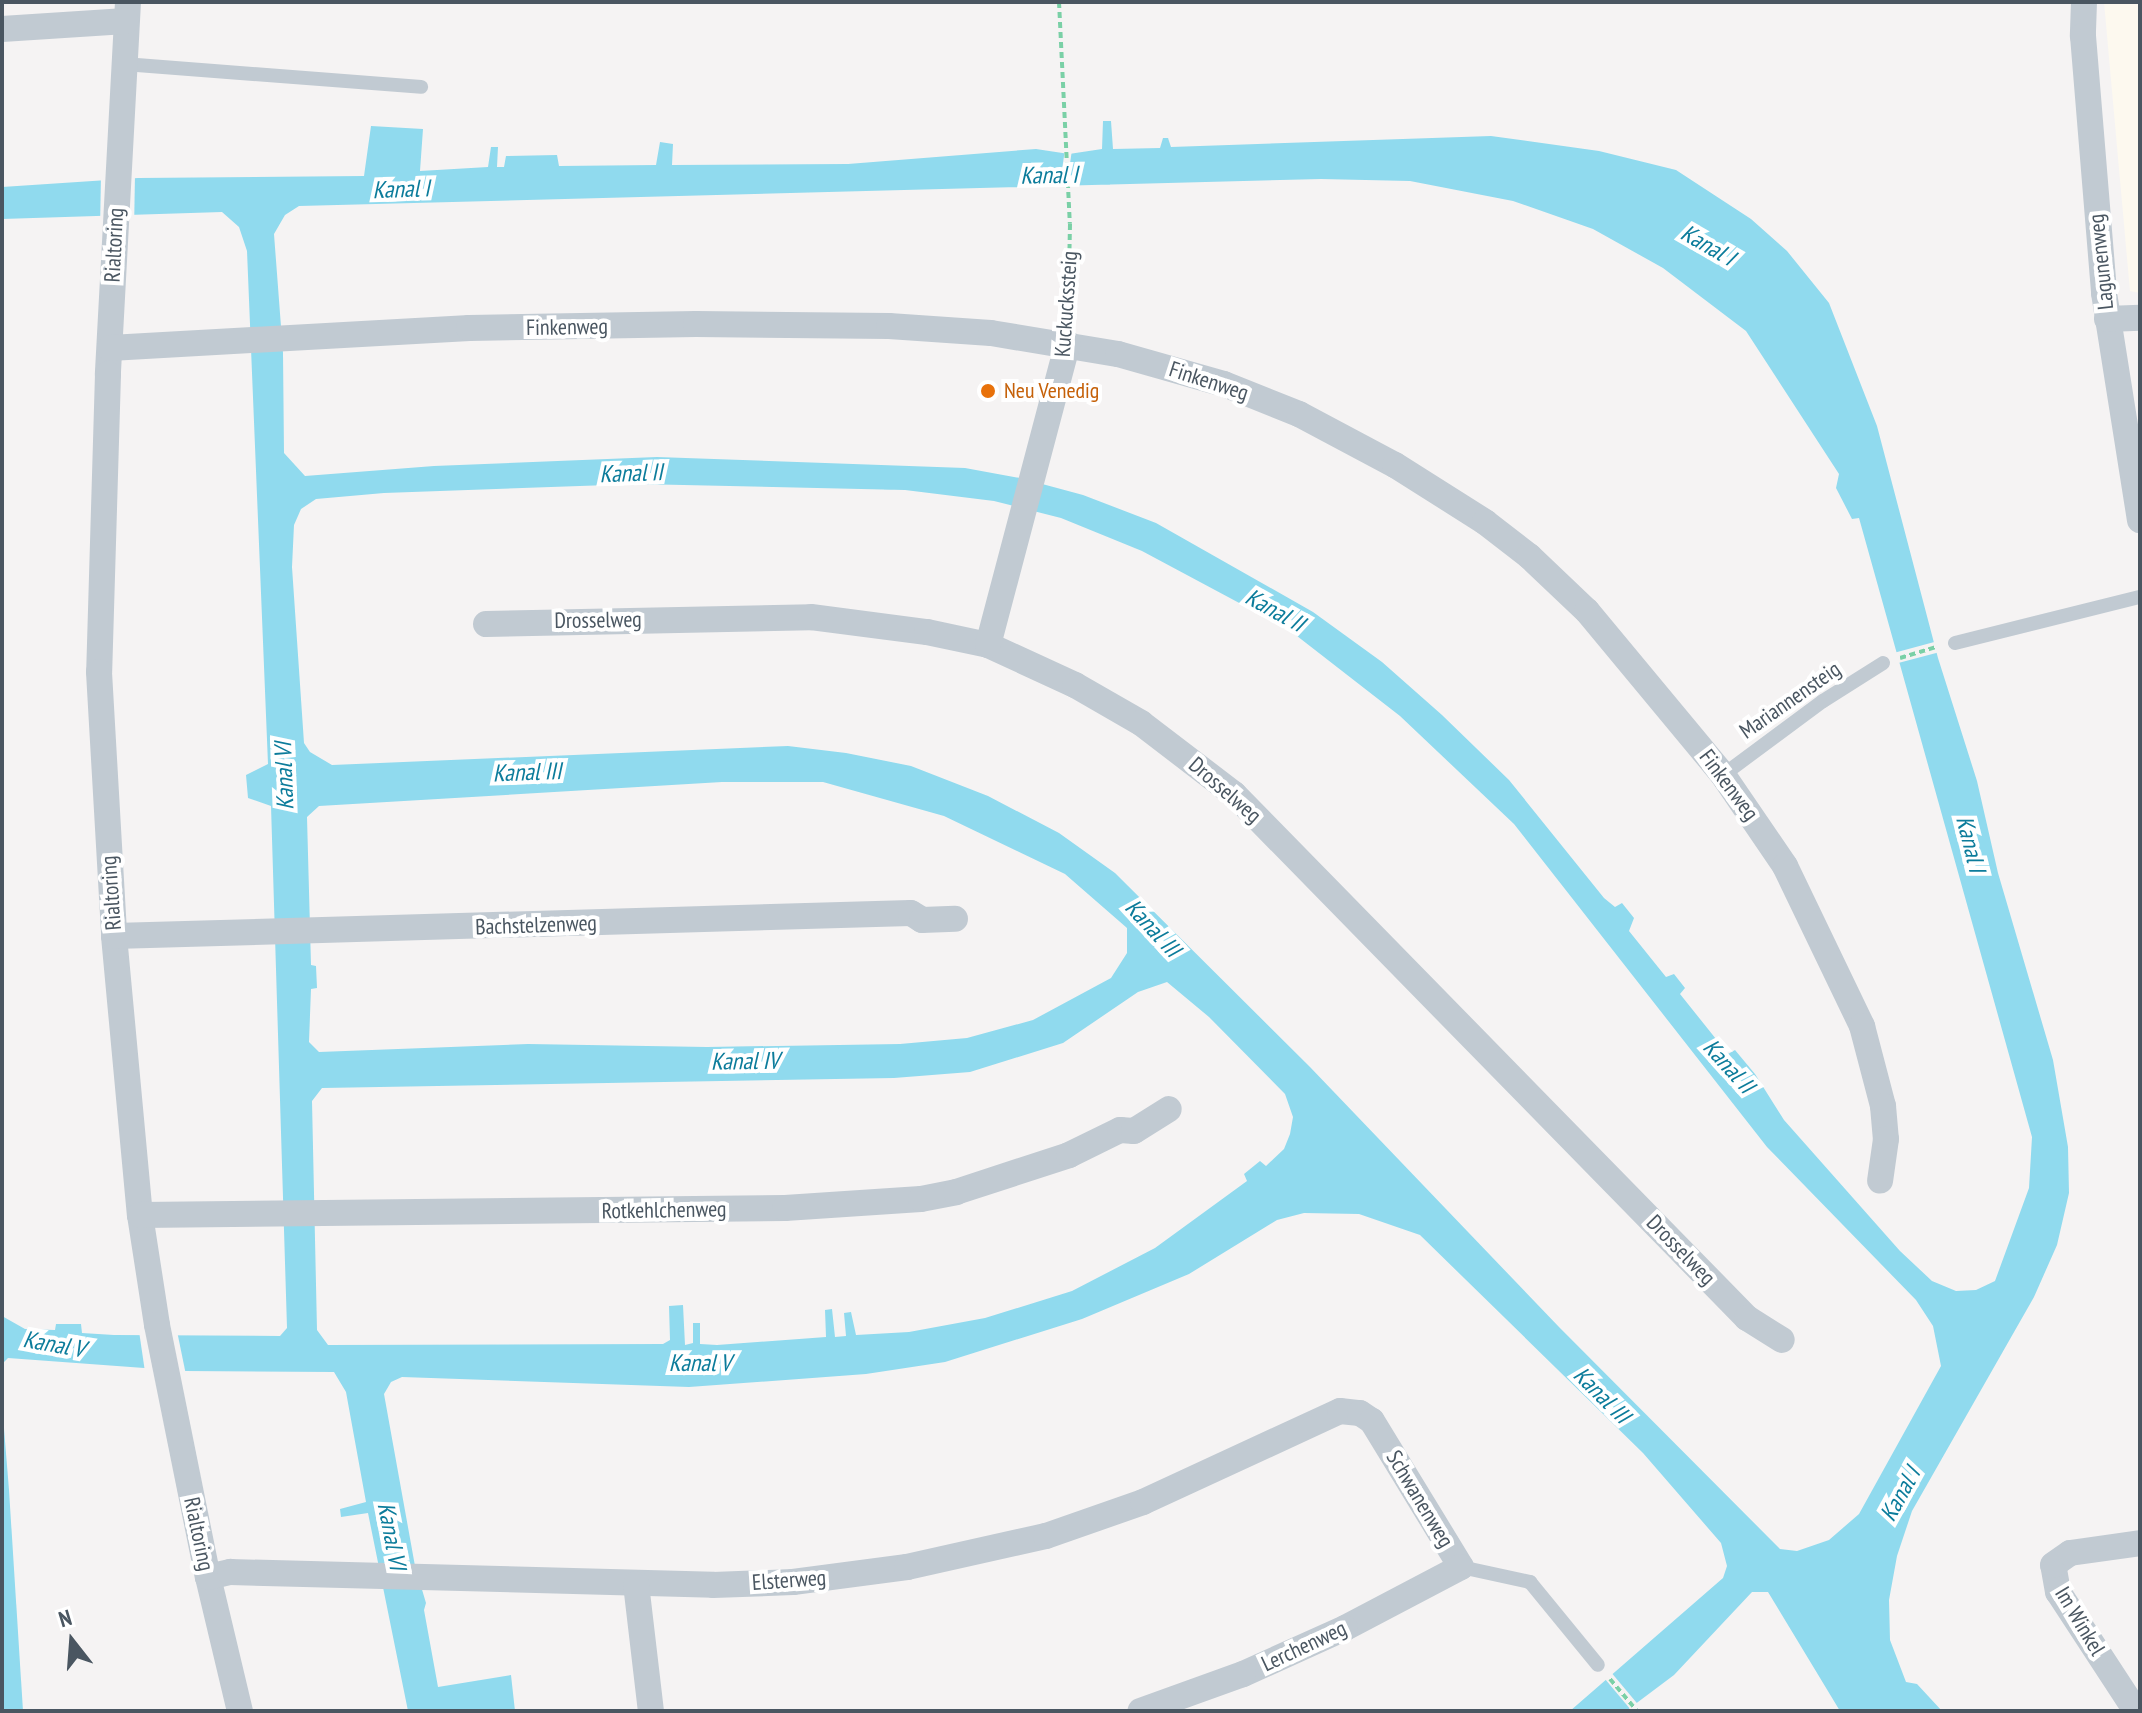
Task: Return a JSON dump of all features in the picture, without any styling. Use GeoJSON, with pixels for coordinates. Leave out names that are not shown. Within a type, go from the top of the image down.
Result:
{"type":"FeatureCollection","features":[{"type":"Feature","properties":{"kind":"street","name":"Lagunenweg"},"geometry":{"type":"LineString","coordinates":[[2084,2],[2089,123],[2107,319],[2140,520]]}},
{"type":"Feature","properties":{"kind":"street"},"geometry":{"type":"LineString","coordinates":[[2,29],[127,11]]}},
{"type":"Feature","properties":{"kind":"street","name":"Rialtoring"},"geometry":{"type":"LineString","coordinates":[[127,11],[115,224],[99,672],[114,936],[140,1215],[157,1325],[208,1577],[240,1711]]}},
{"type":"Feature","properties":{"kind":"street"},"geometry":{"type":"LineString","coordinates":[[2107,319],[2140,318]]}},
{"type":"Feature","properties":{"kind":"street","name":"Finkenweg"},"geometry":{"type":"LineString","coordinates":[[110,348],[469,328],[797,324],[991,333],[1068,343],[1180,370],[1299,414],[1395,465],[1485,522],[1529,556],[1587,611],[1723,775],[1785,866],[1862,1026],[1883,1106],[1886,1139],[1880,1181]]}},
{"type":"Feature","properties":{"kind":"street","name":"Kuckuckssteig"},"geometry":{"type":"LineString","coordinates":[[988,645],[1068,343]]}},
{"type":"Feature","properties":{"kind":"street","name":"Drosselweg"},"geometry":{"type":"LineString","coordinates":[[486,624],[811,617],[927,632],[988,645],[1075,685],[1141,723],[1216,778],[1747,1318],[1782,1340]]}},
{"type":"Feature","properties":{"kind":"street","name":"Bachstelzenweg"},"geometry":{"type":"LineString","coordinates":[[114,936],[911,913],[922,920],[955,919]]}},
{"type":"Feature","properties":{"kind":"street","name":"Rotkehlchenweg"},"geometry":{"type":"LineString","coordinates":[[140,1215],[274,1216],[785,1208],[921,1199],[956,1192],[1069,1155],[1120,1130],[1134,1131],[1169,1109]]}},
{"type":"Feature","properties":{"kind":"street","name":"Elsterweg"},"geometry":{"type":"LineString","coordinates":[[208,1577],[230,1572],[636,1584],[793,1582],[907,1567],[988,1551],[1143,1502],[1340,1411]]}},
{"type":"Feature","properties":{"kind":"street","name":"Schwanenweg"},"geometry":{"type":"LineString","coordinates":[[1340,1411],[1360,1413],[1372,1421],[1461,1567]]}},
{"type":"Feature","properties":{"kind":"street","name":"Im Winkel"},"geometry":{"type":"LineString","coordinates":[[2136,1711],[2058,1592],[2053,1565],[2070,1553],[2140,1543]]}},
{"type":"Feature","properties":{"kind":"street","name":"Lerchenweg"},"geometry":{"type":"LineString","coordinates":[[1140,1711],[1243,1674],[1345,1628],[1461,1567]]}},
{"type":"Feature","properties":{"kind":"street"},"geometry":{"type":"LineString","coordinates":[[636,1584],[651,1711]]}},
{"type":"Feature","properties":{"kind":"lane"},"geometry":{"type":"LineString","coordinates":[[124,64],[421,87]]}},
{"type":"Feature","properties":{"kind":"lane"},"geometry":{"type":"LineString","coordinates":[[1955,643],[2140,597]]}},
{"type":"Feature","properties":{"kind":"lane","name":"Mariannensteig"},"geometry":{"type":"LineString","coordinates":[[1723,775],[1823,701],[1883,663]]}},
{"type":"Feature","properties":{"kind":"lane","name":"Schwanenweg"},"geometry":{"type":"LineString","coordinates":[[1461,1567],[1530,1582],[1598,1665]]}},
{"type":"Feature","properties":{"kind":"path","name":"Kuckuckssteig"},"geometry":{"type":"LineString","coordinates":[[1059,2],[1070,224],[1068,343]]}},
{"type":"Feature","properties":{"kind":"path"},"geometry":{"type":"LineString","coordinates":[[1901,658],[1934,648]]}},
{"type":"Feature","properties":{"kind":"path"},"geometry":{"type":"LineString","coordinates":[[1598,1665],[1637,1711]]}},
{"type":"Feature","properties":{"kind":"shaded area"},"geometry":{"type":"Polygon","coordinates":[[[2104,2],[2140,2],[2140,293],[2130,291],[2104,2]]]}},
{"type":"Feature","properties":{"kind":"water"},"geometry":{"type":"Polygon","coordinates":[[[1103,121],[1111,121],[1113,149],[1160,148],[1163,138],[1168,138],[1171,147],[1491,136],[1599,151],[1676,170],[1751,219],[1787,251],[1829,303],[1877,426],[1938,658],[1977,781],[1998,873],[2053,1060],[2068,1147],[2069,1193],[2057,1245],[2034,1297],[1912,1511],[1897,1556],[1889,1600],[1890,1640],[1906,1682],[1917,1684],[1942,1711],[1840,1711],[1768,1592],[1752,1592],[1674,1675],[1626,1711],[1570,1711],[1723,1578],[1727,1566],[1721,1543],[1643,1453],[1420,1235],[1359,1214],[1304,1213],[1277,1220],[1189,1274],[1082,1319],[945,1362],[866,1374],[689,1387],[402,1377],[391,1382],[384,1394],[415,1566],[426,1603],[424,1610],[438,1687],[511,1675],[515,1711],[408,1711],[368,1513],[341,1517],[340,1509],[366,1502],[346,1392],[334,1372],[185,1371],[8,1358],[2,1364],[2,1316],[25,1329],[55,1330],[56,1324],[81,1324],[82,1333],[114,1335],[280,1336],[287,1328],[271,806],[248,798],[246,775],[268,764],[247,251],[239,227],[222,212],[2,219],[2,187],[138,178],[364,176],[371,126],[423,129],[420,171],[488,167],[491,147],[498,147],[497,167],[504,167],[506,156],[557,155],[559,166],[656,165],[660,142],[673,144],[672,165],[848,164],[1036,149],[1069,154],[1102,149],[1103,121]],[[1321,179],[299,206],[285,215],[274,234],[283,353],[284,453],[305,476],[434,466],[657,457],[965,468],[1020,478],[1083,495],[1156,523],[1313,612],[1382,662],[1442,715],[1509,780],[1604,898],[1615,907],[1622,903],[1634,918],[1629,931],[1666,977],[1674,974],[1685,988],[1680,994],[1728,1054],[1735,1050],[1755,1074],[1784,1120],[1900,1251],[1932,1281],[1956,1291],[1976,1290],[1995,1281],[2029,1188],[2032,1137],[1859,518],[1852,519],[1836,488],[1839,474],[1746,331],[1663,268],[1593,229],[1513,201],[1410,181],[1321,179]],[[637,484],[384,493],[316,499],[301,509],[294,525],[292,567],[304,743],[310,752],[332,765],[788,746],[911,766],[988,796],[1059,833],[1115,873],[1310,1067],[1559,1327],[1780,1549],[1797,1551],[1829,1540],[1859,1514],[1941,1366],[1933,1326],[1916,1300],[1767,1147],[1514,824],[1400,716],[1288,629],[1142,551],[1061,518],[994,501],[905,490],[637,484]],[[722,782],[319,806],[307,817],[311,965],[316,966],[317,988],[311,989],[309,1042],[319,1052],[528,1044],[707,1047],[900,1044],[967,1038],[1033,1020],[1111,978],[1127,953],[1127,928],[1065,874],[944,816],[823,782],[722,782]],[[1167,982],[1138,992],[1063,1043],[970,1072],[894,1078],[322,1088],[312,1101],[317,1330],[328,1345],[663,1344],[670,1340],[669,1306],[683,1305],[685,1345],[693,1343],[693,1323],[700,1323],[700,1344],[717,1345],[826,1337],[825,1310],[832,1309],[835,1337],[846,1336],[844,1313],[851,1312],[856,1335],[909,1332],[985,1318],[1072,1291],[1155,1248],[1247,1181],[1244,1174],[1260,1161],[1266,1166],[1284,1149],[1290,1134],[1293,1117],[1285,1094],[1209,1017],[1167,982]]]}},
{"type":"Feature","properties":{"kind":"water"},"geometry":{"type":"Polygon","coordinates":[[[2,1404],[9,1490],[23,1711],[2,1711],[2,1404]]]}},
{"type":"Feature","properties":{"kind":"pier"},"geometry":{"type":"Polygon","coordinates":[[[1065,149],[1072,150],[1066,190],[1059,189],[1065,149]]]}},
{"type":"Feature","properties":{"kind":"pier"},"geometry":{"type":"Polygon","coordinates":[[[101,173],[135,174],[134,219],[100,218],[101,173]]]}},
{"type":"Feature","properties":{"kind":"pier"},"geometry":{"type":"Polygon","coordinates":[[[1938,641],[1941,652],[1895,664],[1893,653],[1938,641]]]}},
{"type":"Feature","properties":{"kind":"pier"},"geometry":{"type":"Polygon","coordinates":[[[139,1331],[177,1331],[186,1375],[145,1372],[139,1331]]]}},
{"type":"Feature","properties":{"kind":"pier"},"geometry":{"type":"Polygon","coordinates":[[[1610,1671],[1639,1705],[1632,1711],[1603,1677],[1610,1671]]]}},
{"type":"Feature","properties":{"kind":"place","name":"Neu Venedig"},"geometry":{"type":"Point","coordinates":[988,391]}},
{"type":"Feature","properties":{"kind":"water label","name":"Kanal I"},"geometry":{"type":"Point","coordinates":[1049,175]}},
{"type":"Feature","properties":{"kind":"water label","name":"Kanal I"},"geometry":{"type":"Point","coordinates":[401,189]}},
{"type":"Feature","properties":{"kind":"water label","name":"Kanal I"},"geometry":{"type":"Point","coordinates":[1708,245]}},
{"type":"Feature","properties":{"kind":"water label","name":"Kanal II"},"geometry":{"type":"Point","coordinates":[631,473]}},
{"type":"Feature","properties":{"kind":"water label","name":"Kanal II"},"geometry":{"type":"Point","coordinates":[1275,610]}},
{"type":"Feature","properties":{"kind":"water label","name":"Kanal III"},"geometry":{"type":"Point","coordinates":[527,772]}},
{"type":"Feature","properties":{"kind":"water label","name":"Kanal VI"},"geometry":{"type":"Point","coordinates":[284,776]}},
{"type":"Feature","properties":{"kind":"water label","name":"Kanal I"},"geometry":{"type":"Point","coordinates":[1971,844]}},
{"type":"Feature","properties":{"kind":"water label","name":"Kanal III"},"geometry":{"type":"Point","coordinates":[1153,928]}},
{"type":"Feature","properties":{"kind":"water label","name":"Kanal IV"},"geometry":{"type":"Point","coordinates":[745,1061]}},
{"type":"Feature","properties":{"kind":"water label","name":"Kanal II"},"geometry":{"type":"Point","coordinates":[1729,1066]}},
{"type":"Feature","properties":{"kind":"water label","name":"Kanal V"},"geometry":{"type":"Point","coordinates":[54,1344]}},
{"type":"Feature","properties":{"kind":"water label","name":"Kanal V"},"geometry":{"type":"Point","coordinates":[700,1363]}},
{"type":"Feature","properties":{"kind":"water label","name":"Kanal III"},"geometry":{"type":"Point","coordinates":[1602,1395]}},
{"type":"Feature","properties":{"kind":"water label","name":"Kanal I"},"geometry":{"type":"Point","coordinates":[1900,1494]}},
{"type":"Feature","properties":{"kind":"water label","name":"Kanal VI"},"geometry":{"type":"Point","coordinates":[392,1536]}}]}
